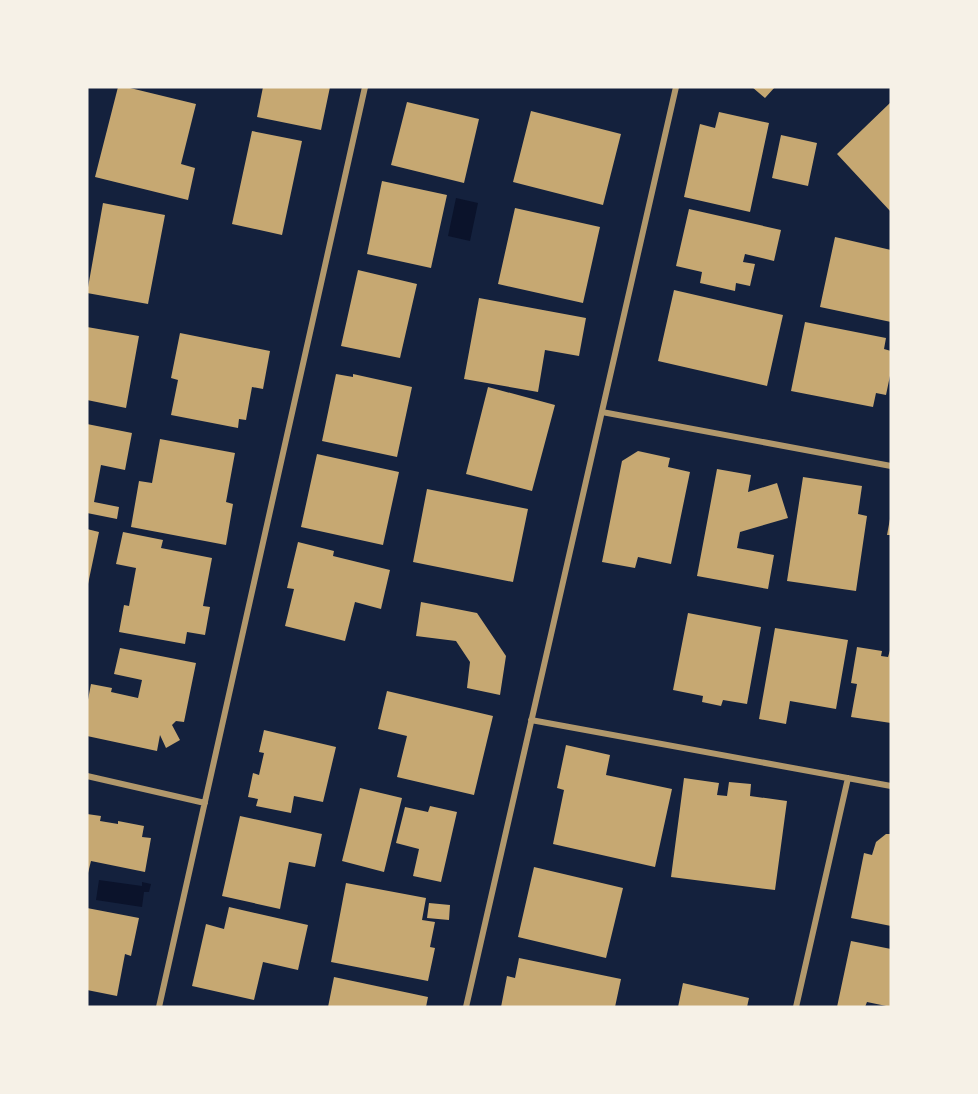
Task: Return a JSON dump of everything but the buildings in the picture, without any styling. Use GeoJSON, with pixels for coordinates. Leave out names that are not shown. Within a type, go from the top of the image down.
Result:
{"type":"FeatureCollection","features":[{"type":"Feature","properties":{"kind":"street"},"geometry":{"type":"LineString","coordinates":[[159,1007],[365,87]]}},
{"type":"Feature","properties":{"kind":"street"},"geometry":{"type":"LineString","coordinates":[[466,1007],[676,87]]}},
{"type":"Feature","properties":{"kind":"street"},"geometry":{"type":"LineString","coordinates":[[602,412],[891,466]]}},
{"type":"Feature","properties":{"kind":"street"},"geometry":{"type":"LineString","coordinates":[[531,720],[891,786]]}},
{"type":"Feature","properties":{"kind":"street"},"geometry":{"type":"LineString","coordinates":[[87,776],[205,803]]}},
{"type":"Feature","properties":{"kind":"street"},"geometry":{"type":"LineString","coordinates":[[796,1007],[848,778]]}},
{"type":"Feature","properties":{"kind":"water"},"geometry":{"type":"Polygon","coordinates":[[[456,198],[478,203],[470,241],[448,236],[456,198]]]}},
{"type":"Feature","properties":{"kind":"water"},"geometry":{"type":"Polygon","coordinates":[[[99,880],[142,886],[142,882],[151,884],[149,892],[144,892],[142,907],[96,900],[99,880]]]}}]}
